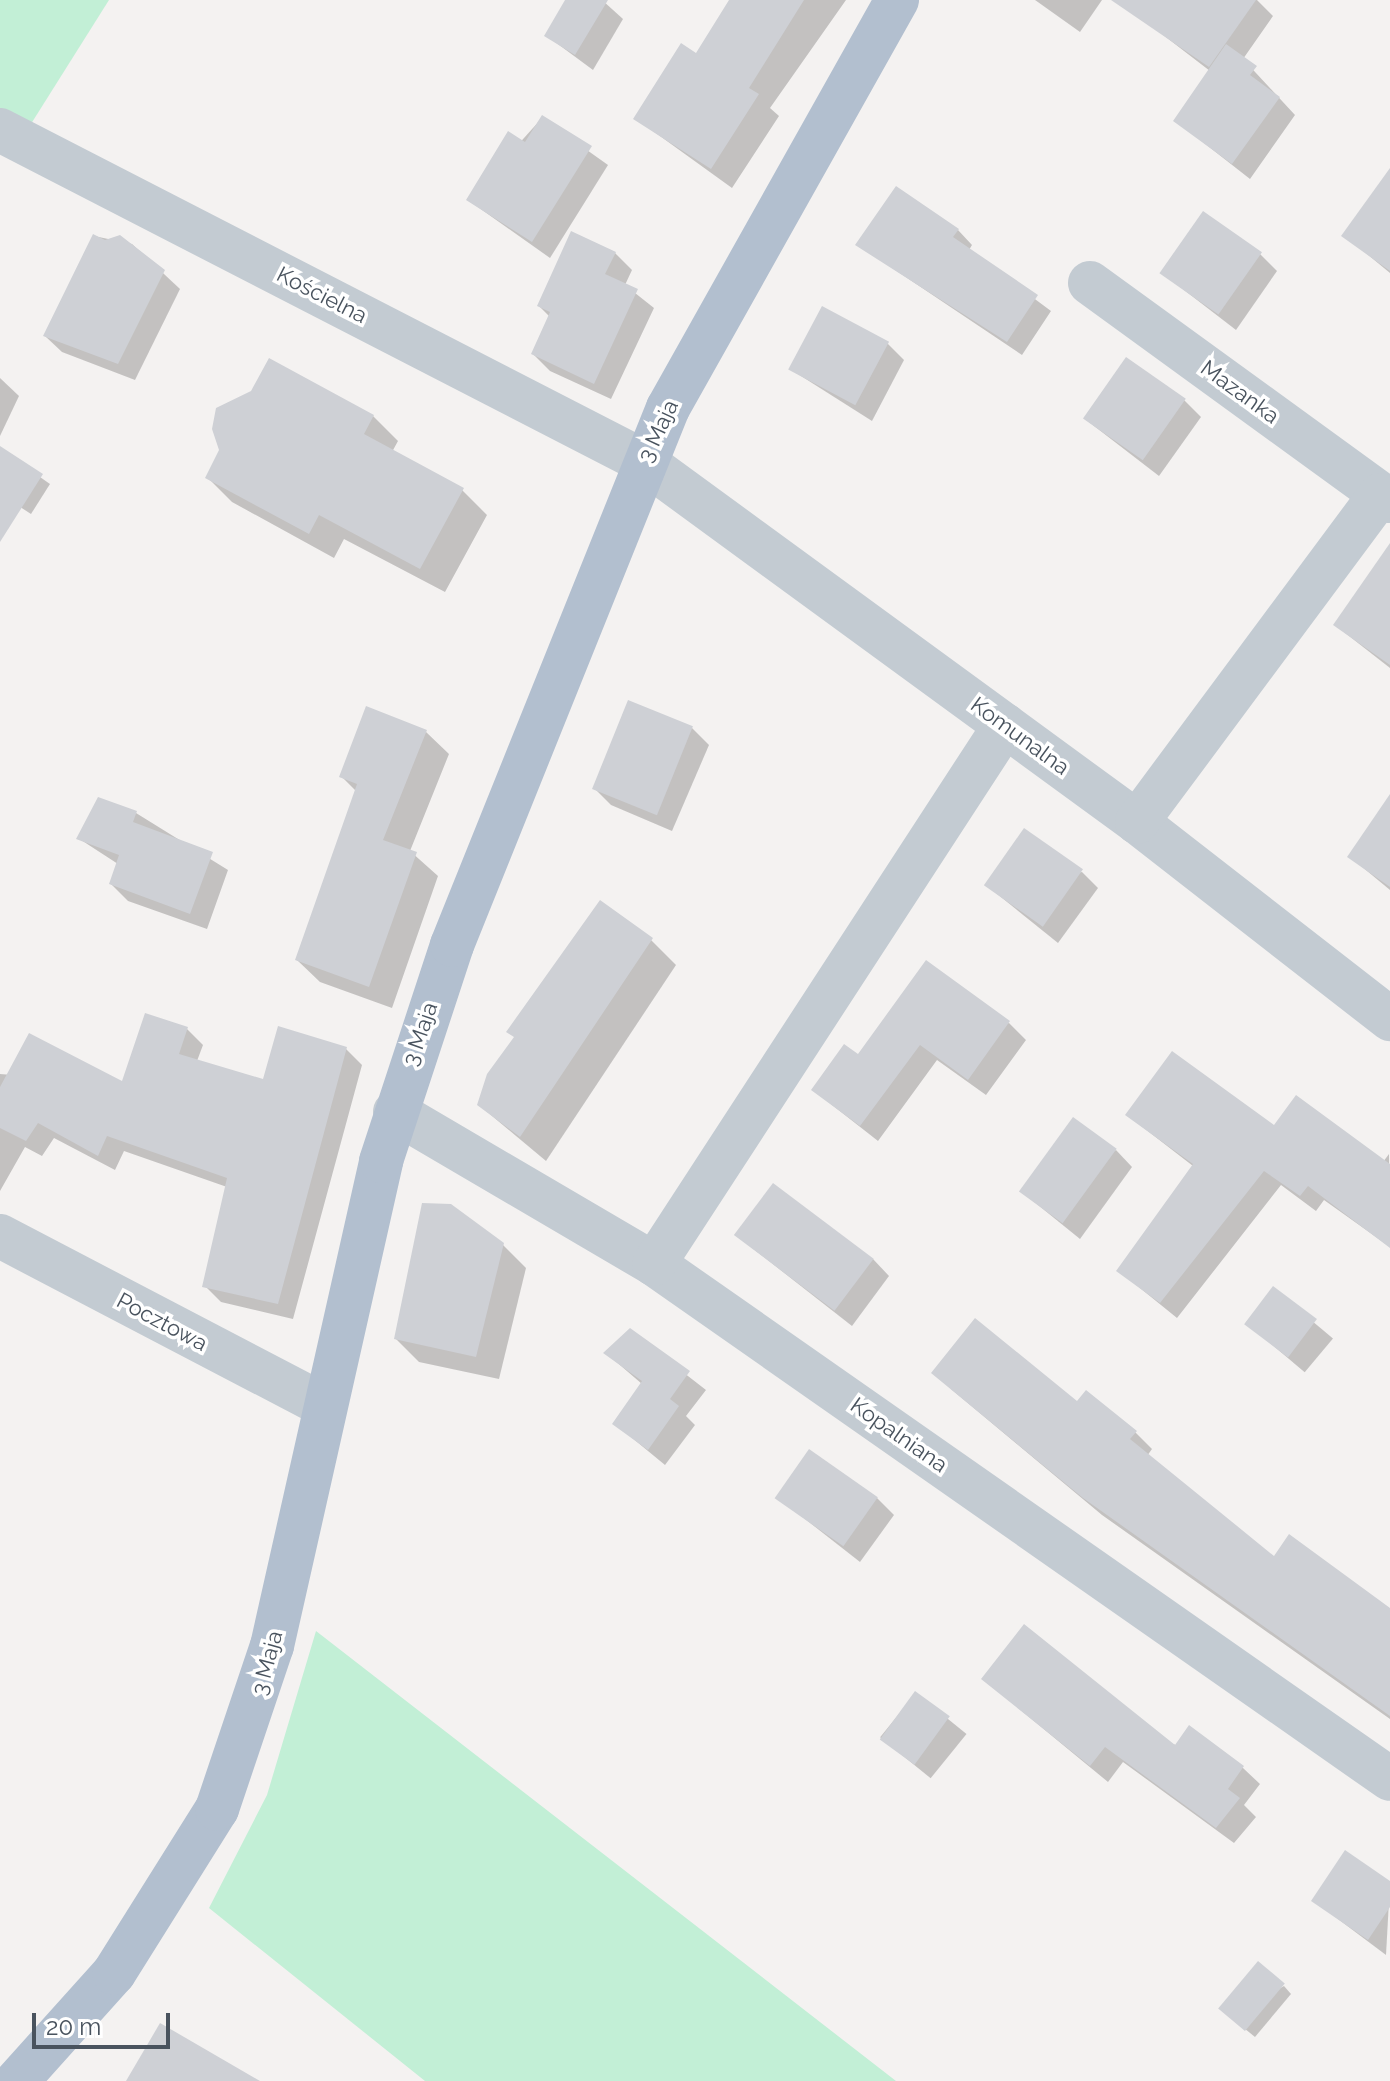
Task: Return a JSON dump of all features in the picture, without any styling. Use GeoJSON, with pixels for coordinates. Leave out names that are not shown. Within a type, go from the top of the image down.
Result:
{"type":"FeatureCollection","features":[{"type":"Feature","properties":{"kind":"main road","name":"3 Maja"},"geometry":{"type":"LineString","coordinates":[[17,2081],[114,1973],[217,1809],[272,1646],[395,1112],[458,930],[643,461],[757,241],[897,0]]}},
{"type":"Feature","properties":{"kind":"street","name":"Kościelna"},"geometry":{"type":"LineString","coordinates":[[0,130],[643,461]]}},
{"type":"Feature","properties":{"kind":"street","name":"Mazanka"},"geometry":{"type":"LineString","coordinates":[[1090,283],[1385,498]]}},
{"type":"Feature","properties":{"kind":"street","name":"Komunalna"},"geometry":{"type":"LineString","coordinates":[[643,461],[1137,822],[1390,1019]]}},
{"type":"Feature","properties":{"kind":"street"},"geometry":{"type":"LineString","coordinates":[[1137,822],[1385,498]]}},
{"type":"Feature","properties":{"kind":"street"},"geometry":{"type":"LineString","coordinates":[[654,1264],[1005,725]]}},
{"type":"Feature","properties":{"kind":"street","name":"Kopalniana"},"geometry":{"type":"LineString","coordinates":[[395,1112],[654,1264],[1390,1779]]}},
{"type":"Feature","properties":{"kind":"street","name":"Pocztowa"},"geometry":{"type":"LineString","coordinates":[[0,1236],[325,1406]]}},
{"type":"Feature","properties":{"kind":"green space"},"geometry":{"type":"Polygon","coordinates":[[[0,0],[109,0],[24,135],[0,123],[0,0]]]}},
{"type":"Feature","properties":{"kind":"green space"},"geometry":{"type":"Polygon","coordinates":[[[316,1631],[896,2081],[425,2081],[209,1908],[267,1795],[316,1631]]]}},
{"type":"Feature","properties":{"kind":"building"},"geometry":{"type":"Polygon","coordinates":[[[565,0],[608,0],[575,55],[544,36],[565,0]]]}},
{"type":"Feature","properties":{"kind":"building"},"geometry":{"type":"Polygon","coordinates":[[[729,0],[804,0],[749,88],[759,94],[711,169],[633,119],[681,43],[696,53],[729,0]]]}},
{"type":"Feature","properties":{"kind":"building"},"geometry":{"type":"Polygon","coordinates":[[[1111,0],[1256,0],[1209,67],[1111,0]]]}},
{"type":"Feature","properties":{"kind":"building"},"geometry":{"type":"Polygon","coordinates":[[[1226,44],[1257,66],[1250,75],[1280,97],[1232,164],[1173,121],[1226,44]]]}},
{"type":"Feature","properties":{"kind":"building"},"geometry":{"type":"Polygon","coordinates":[[[542,115],[592,146],[532,242],[466,200],[508,131],[525,142],[542,115]]]}},
{"type":"Feature","properties":{"kind":"building"},"geometry":{"type":"Polygon","coordinates":[[[1390,168],[1390,271],[1341,236],[1390,168]]]}},
{"type":"Feature","properties":{"kind":"building"},"geometry":{"type":"Polygon","coordinates":[[[896,186],[959,229],[953,237],[1038,295],[1007,342],[855,245],[896,186]]]}},
{"type":"Feature","properties":{"kind":"building"},"geometry":{"type":"Polygon","coordinates":[[[1203,211],[1262,252],[1218,315],[1159,273],[1203,211]]]}},
{"type":"Feature","properties":{"kind":"building"},"geometry":{"type":"Polygon","coordinates":[[[571,231],[616,252],[605,274],[638,289],[594,384],[531,354],[550,312],[537,306],[571,231]]]}},
{"type":"Feature","properties":{"kind":"building"},"geometry":{"type":"Polygon","coordinates":[[[93,234],[105,240],[120,235],[165,270],[118,364],[43,336],[93,234]]]}},
{"type":"Feature","properties":{"kind":"building"},"geometry":{"type":"Polygon","coordinates":[[[822,306],[889,342],[855,405],[788,370],[822,306]]]}},
{"type":"Feature","properties":{"kind":"building"},"geometry":{"type":"Polygon","coordinates":[[[1126,357],[1186,399],[1143,460],[1083,418],[1126,357]]]}},
{"type":"Feature","properties":{"kind":"building"},"geometry":{"type":"Polygon","coordinates":[[[269,358],[374,415],[364,434],[464,488],[420,569],[319,515],[309,534],[205,478],[219,450],[212,429],[216,408],[251,391],[269,358]]]}},
{"type":"Feature","properties":{"kind":"building"},"geometry":{"type":"Polygon","coordinates":[[[0,446],[43,474],[0,542],[0,446]]]}},
{"type":"Feature","properties":{"kind":"building"},"geometry":{"type":"Polygon","coordinates":[[[1390,543],[1390,665],[1333,625],[1390,543]]]}},
{"type":"Feature","properties":{"kind":"building"},"geometry":{"type":"Polygon","coordinates":[[[628,700],[693,726],[657,815],[592,789],[628,700]]]}},
{"type":"Feature","properties":{"kind":"building"},"geometry":{"type":"Polygon","coordinates":[[[366,706],[427,730],[383,840],[417,852],[369,987],[295,960],[357,784],[339,777],[366,706]]]}},
{"type":"Feature","properties":{"kind":"building"},"geometry":{"type":"Polygon","coordinates":[[[1390,794],[1390,887],[1347,857],[1390,794]]]}},
{"type":"Feature","properties":{"kind":"building"},"geometry":{"type":"Polygon","coordinates":[[[98,797],[137,811],[133,822],[213,852],[190,914],[109,884],[119,855],[76,839],[98,797]]]}},
{"type":"Feature","properties":{"kind":"building"},"geometry":{"type":"Polygon","coordinates":[[[1024,828],[1083,869],[1043,927],[984,885],[1024,828]]]}},
{"type":"Feature","properties":{"kind":"building"},"geometry":{"type":"Polygon","coordinates":[[[600,900],[653,938],[520,1137],[477,1105],[487,1074],[514,1037],[506,1032],[600,900]]]}},
{"type":"Feature","properties":{"kind":"building"},"geometry":{"type":"Polygon","coordinates":[[[926,960],[1010,1021],[968,1080],[920,1045],[860,1126],[811,1090],[844,1044],[858,1054],[926,960]]]}},
{"type":"Feature","properties":{"kind":"building"},"geometry":{"type":"Polygon","coordinates":[[[145,1013],[188,1027],[179,1054],[263,1079],[278,1026],[347,1047],[278,1304],[202,1287],[227,1178],[107,1136],[98,1156],[38,1123],[26,1141],[0,1128],[0,1087],[29,1033],[122,1081],[145,1013]]]}},
{"type":"Feature","properties":{"kind":"building"},"geometry":{"type":"Polygon","coordinates":[[[1172,1051],[1274,1125],[1296,1095],[1390,1164],[1390,1248],[1308,1186],[1300,1196],[1264,1171],[1160,1303],[1116,1271],[1193,1164],[1125,1115],[1172,1051]]]}},
{"type":"Feature","properties":{"kind":"building"},"geometry":{"type":"Polygon","coordinates":[[[1073,1117],[1117,1149],[1063,1223],[1019,1191],[1073,1117]]]}},
{"type":"Feature","properties":{"kind":"building"},"geometry":{"type":"Polygon","coordinates":[[[773,1183],[874,1259],[835,1311],[734,1235],[773,1183]]]}},
{"type":"Feature","properties":{"kind":"building"},"geometry":{"type":"Polygon","coordinates":[[[422,1203],[451,1204],[504,1243],[476,1357],[394,1339],[422,1203]]]}},
{"type":"Feature","properties":{"kind":"building"},"geometry":{"type":"Polygon","coordinates":[[[1273,1286],[1317,1319],[1288,1357],[1244,1324],[1273,1286]]]}},
{"type":"Feature","properties":{"kind":"building"},"geometry":{"type":"Polygon","coordinates":[[[975,1318],[1077,1401],[1086,1390],[1137,1431],[1130,1439],[1274,1556],[1289,1534],[1390,1608],[1390,1716],[1083,1498],[931,1373],[975,1318]]]}},
{"type":"Feature","properties":{"kind":"building"},"geometry":{"type":"Polygon","coordinates":[[[630,1328],[690,1371],[670,1399],[679,1406],[648,1450],[612,1424],[642,1381],[603,1353],[630,1328]]]}},
{"type":"Feature","properties":{"kind":"building"},"geometry":{"type":"Polygon","coordinates":[[[809,1449],[878,1497],[843,1546],[775,1498],[809,1449]]]}},
{"type":"Feature","properties":{"kind":"building"},"geometry":{"type":"Polygon","coordinates":[[[1024,1624],[1175,1745],[1189,1725],[1244,1766],[1228,1789],[1240,1798],[1216,1828],[1105,1747],[1090,1766],[981,1679],[1024,1624]]]}},
{"type":"Feature","properties":{"kind":"building"},"geometry":{"type":"Polygon","coordinates":[[[915,1691],[950,1716],[915,1765],[880,1740],[915,1691]]]}},
{"type":"Feature","properties":{"kind":"building"},"geometry":{"type":"Polygon","coordinates":[[[1345,1850],[1390,1881],[1390,1907],[1368,1940],[1311,1901],[1345,1850]]]}},
{"type":"Feature","properties":{"kind":"building"},"geometry":{"type":"Polygon","coordinates":[[[1258,1961],[1285,1983],[1245,2031],[1218,2008],[1258,1961]]]}},
{"type":"Feature","properties":{"kind":"building"},"geometry":{"type":"Polygon","coordinates":[[[160,2023],[260,2081],[126,2081],[160,2023]]]}}]}
